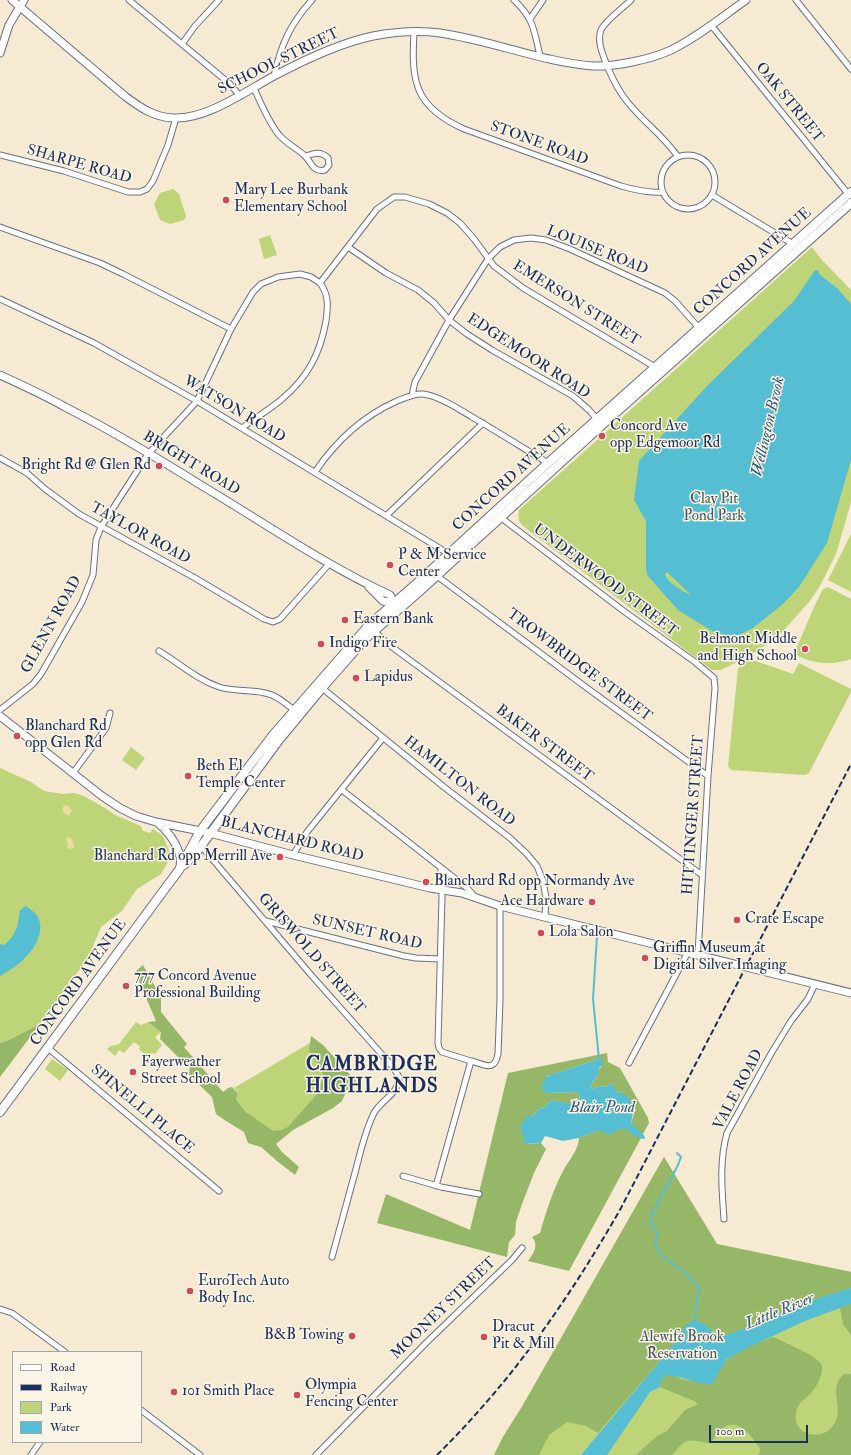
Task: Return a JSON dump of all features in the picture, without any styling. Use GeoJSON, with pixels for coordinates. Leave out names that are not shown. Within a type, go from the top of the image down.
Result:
{"type":"FeatureCollection","features":[{"type":"Feature","properties":{"kind":"main road","name":"CONCORD AVENUE"},"geometry":{"type":"LineString","coordinates":[[702,331],[793,244],[850,194]]}},
{"type":"Feature","properties":{"kind":"main road","name":"CONCORD AVENUE"},"geometry":{"type":"LineString","coordinates":[[0,1112],[179,870],[200,831],[273,735],[294,710],[371,628],[434,573],[599,422],[851,203]]}},
{"type":"Feature","properties":{"kind":"main road","name":"CONCORD AVENUE"},"geometry":{"type":"LineString","coordinates":[[179,870],[201,846],[271,749],[371,628]]}},
{"type":"Feature","properties":{"kind":"street","name":"SCHOOL STREET"},"geometry":{"type":"LineString","coordinates":[[12,0],[22,3],[83,62],[140,107],[154,115],[176,118],[203,113],[240,96],[274,76],[328,51],[357,40],[391,33],[439,33],[581,64],[607,65],[637,61],[666,53],[689,41],[746,0]]}},
{"type":"Feature","properties":{"kind":"street"},"geometry":{"type":"LineString","coordinates":[[129,0],[230,84],[240,96]]}},
{"type":"Feature","properties":{"kind":"street"},"geometry":{"type":"LineString","coordinates":[[182,44],[219,0]]}},
{"type":"Feature","properties":{"kind":"street"},"geometry":{"type":"LineString","coordinates":[[274,76],[279,54],[289,31],[301,12],[312,0]]}},
{"type":"Feature","properties":{"kind":"street"},"geometry":{"type":"LineString","coordinates":[[514,0],[530,19],[540,56]]}},
{"type":"Feature","properties":{"kind":"street"},"geometry":{"type":"LineString","coordinates":[[530,19],[543,0]]}},
{"type":"Feature","properties":{"kind":"street"},"geometry":{"type":"LineString","coordinates":[[631,0],[605,24],[599,39],[602,54],[621,93],[640,116],[671,147],[678,157]]}},
{"type":"Feature","properties":{"kind":"street"},"geometry":{"type":"LineString","coordinates":[[796,0],[851,69]]}},
{"type":"Feature","properties":{"kind":"street"},"geometry":{"type":"LineString","coordinates":[[0,53],[9,25],[22,3]]}},
{"type":"Feature","properties":{"kind":"street","name":"OAK STREET"},"geometry":{"type":"LineString","coordinates":[[711,26],[850,194]]}},
{"type":"Feature","properties":{"kind":"street","name":"STONE ROAD"},"geometry":{"type":"LineString","coordinates":[[414,32],[413,60],[417,84],[424,100],[431,109],[441,117],[464,129],[621,186],[637,191],[651,193],[662,192]]}},
{"type":"Feature","properties":{"kind":"street"},"geometry":{"type":"LineString","coordinates":[[254,88],[266,115],[280,137],[306,156],[316,170],[325,170],[329,165],[328,158],[322,154],[306,156]]}},
{"type":"Feature","properties":{"kind":"street","name":"SHARPE ROAD"},"geometry":{"type":"LineString","coordinates":[[0,155],[64,171],[128,192],[140,192],[148,189],[153,181],[168,145],[176,118]]}},
{"type":"Feature","properties":{"kind":"street"},"geometry":{"type":"LineString","coordinates":[[693,155],[706,162],[712,168],[715,179],[715,189],[712,195],[702,206],[687,210],[673,205],[662,192],[661,185],[663,171],[671,160],[678,157],[693,155]]}},
{"type":"Feature","properties":{"kind":"street"},"geometry":{"type":"LineString","coordinates":[[712,195],[793,244]]}},
{"type":"Feature","properties":{"kind":"street","name":"EMERSON STREET"},"geometry":{"type":"LineString","coordinates":[[320,283],[367,220],[377,209],[394,197],[405,196],[429,204],[447,213],[460,223],[497,269],[522,288],[659,369]]}},
{"type":"Feature","properties":{"kind":"street"},"geometry":{"type":"LineString","coordinates":[[0,227],[93,261],[123,274],[231,329]]}},
{"type":"Feature","properties":{"kind":"street","name":"LOUISE ROAD"},"geometry":{"type":"LineString","coordinates":[[412,395],[415,382],[450,320],[488,259],[500,247],[514,240],[531,238],[546,240],[570,249],[664,293],[675,301],[702,331]]}},
{"type":"Feature","properties":{"kind":"street","name":"EDGEMOOR ROAD"},"geometry":{"type":"LineString","coordinates":[[348,247],[386,272],[418,290],[467,334],[573,396],[585,406],[599,422]]}},
{"type":"Feature","properties":{"kind":"street","name":"GLENN ROAD"},"geometry":{"type":"LineString","coordinates":[[0,710],[33,684],[41,674],[82,602],[93,575],[96,540],[101,527],[148,454],[197,401],[231,329],[254,292],[261,284],[278,277],[300,274],[311,277],[320,283]]}},
{"type":"Feature","properties":{"kind":"street"},"geometry":{"type":"LineString","coordinates":[[242,428],[282,399],[300,381],[314,361],[323,340],[328,300],[325,290],[320,283]]}},
{"type":"Feature","properties":{"kind":"street","name":"WATSON ROAD"},"geometry":{"type":"LineString","coordinates":[[0,299],[94,342],[197,401],[387,515],[452,556]]}},
{"type":"Feature","properties":{"kind":"street","name":"BRIGHT ROAD"},"geometry":{"type":"LineString","coordinates":[[0,375],[66,407],[148,454],[329,564],[364,583],[383,601],[397,606]]}},
{"type":"Feature","properties":{"kind":"street"},"geometry":{"type":"LineString","coordinates":[[315,472],[332,450],[363,420],[381,408],[412,395],[423,394],[458,409],[552,465]]}},
{"type":"Feature","properties":{"kind":"street"},"geometry":{"type":"LineString","coordinates":[[387,515],[483,423]]}},
{"type":"Feature","properties":{"kind":"street","name":"TAYLOR ROAD"},"geometry":{"type":"LineString","coordinates":[[0,458],[24,470],[61,502],[101,527],[189,574],[264,619],[273,622],[280,619],[329,564]]}},
{"type":"Feature","properties":{"kind":"street","name":"UNDERWOOD STREET"},"geometry":{"type":"LineString","coordinates":[[498,514],[625,612],[695,662],[714,678]]}},
{"type":"Feature","properties":{"kind":"street","name":"TROWBRIDGE STREET"},"geometry":{"type":"LineString","coordinates":[[434,573],[587,688],[708,776]]}},
{"type":"Feature","properties":{"kind":"street","name":"BAKER STREET"},"geometry":{"type":"LineString","coordinates":[[371,628],[392,647],[702,875]]}},
{"type":"Feature","properties":{"kind":"street"},"geometry":{"type":"LineString","coordinates":[[159,651],[188,671],[219,687],[231,690],[264,692],[273,696],[294,710]]}},
{"type":"Feature","properties":{"kind":"street","name":"HITTINGER STREET"},"geometry":{"type":"LineString","coordinates":[[698,954],[708,776],[715,688],[714,678]]}},
{"type":"Feature","properties":{"kind":"street","name":"HAMILTON ROAD"},"geometry":{"type":"LineString","coordinates":[[322,688],[510,838],[527,854],[537,866],[543,881],[546,898],[545,917]]}},
{"type":"Feature","properties":{"kind":"street"},"geometry":{"type":"LineString","coordinates":[[73,773],[106,728],[110,713]]}},
{"type":"Feature","properties":{"kind":"street","name":"BLANCHARD ROAD"},"geometry":{"type":"LineString","coordinates":[[0,716],[120,808],[136,816],[156,822],[210,833],[293,855],[442,890],[462,893],[500,906],[851,993]]}},
{"type":"Feature","properties":{"kind":"street"},"geometry":{"type":"LineString","coordinates":[[293,855],[307,832],[383,738]]}},
{"type":"Feature","properties":{"kind":"street"},"geometry":{"type":"LineString","coordinates":[[342,790],[467,888],[476,898]]}},
{"type":"Feature","properties":{"kind":"street"},"geometry":{"type":"LineString","coordinates":[[156,822],[169,834],[179,853],[181,861],[179,870]]}},
{"type":"Feature","properties":{"kind":"street","name":"GRISWOLD STREET"},"geometry":{"type":"LineString","coordinates":[[201,846],[393,1067],[400,1080],[398,1086],[380,1104],[374,1113],[363,1143],[332,1257]]}},
{"type":"Feature","properties":{"kind":"street"},"geometry":{"type":"LineString","coordinates":[[441,868],[442,890],[439,1048],[442,1052],[471,1062],[490,1066],[494,1065],[498,1054],[500,1000],[500,906]]}},
{"type":"Feature","properties":{"kind":"street","name":"SUNSET ROAD"},"geometry":{"type":"LineString","coordinates":[[265,921],[404,956],[440,959]]}},
{"type":"Feature","properties":{"kind":"street"},"geometry":{"type":"LineString","coordinates":[[629,1063],[688,952]]}},
{"type":"Feature","properties":{"kind":"street","name":"VALE ROAD"},"geometry":{"type":"LineString","coordinates":[[724,1219],[721,1168],[723,1148],[727,1133],[772,1052],[791,1021],[808,999],[815,984]]}},
{"type":"Feature","properties":{"kind":"street","name":"SPINELLI PLACE"},"geometry":{"type":"LineString","coordinates":[[48,1048],[219,1191]]}},
{"type":"Feature","properties":{"kind":"street"},"geometry":{"type":"LineString","coordinates":[[436,1186],[471,1062]]}},
{"type":"Feature","properties":{"kind":"street"},"geometry":{"type":"LineString","coordinates":[[403,1176],[436,1186],[479,1194]]}},
{"type":"Feature","properties":{"kind":"street","name":"MOONEY STREET"},"geometry":{"type":"LineString","coordinates":[[316,1455],[421,1348],[512,1260],[522,1248]]}},
{"type":"Feature","properties":{"kind":"street"},"geometry":{"type":"LineString","coordinates":[[0,1309],[12,1313],[64,1351]]}},
{"type":"Feature","properties":{"kind":"street"},"geometry":{"type":"LineString","coordinates":[[142,1411],[200,1455]]}},
{"type":"Feature","properties":{"kind":"street"},"geometry":{"type":"LineString","coordinates":[[31,1455],[39,1443]]}},
{"type":"Feature","properties":{"kind":"green space"},"geometry":{"type":"Polygon","coordinates":[[[173,189],[179,194],[186,216],[184,220],[170,224],[160,220],[154,204],[160,193],[173,189]]]}},
{"type":"Feature","properties":{"kind":"green space"},"geometry":{"type":"Polygon","coordinates":[[[270,235],[277,255],[264,259],[259,239],[270,235]]]}},
{"type":"Feature","properties":{"kind":"green space","name":"Clay Pit Pond Park"},"geometry":{"type":"Polygon","coordinates":[[[812,247],[821,259],[851,290],[851,502],[836,554],[820,586],[809,602],[772,641],[747,657],[721,670],[712,670],[523,526],[518,515],[519,510],[812,247]]]}},
{"type":"Feature","properties":{"kind":"green space"},"geometry":{"type":"Polygon","coordinates":[[[851,534],[851,592],[828,580],[851,534]]]}},
{"type":"Feature","properties":{"kind":"green space"},"geometry":{"type":"Polygon","coordinates":[[[828,587],[851,599],[851,659],[837,663],[815,662],[794,654],[823,589],[828,587]]]}},
{"type":"Feature","properties":{"kind":"green space"},"geometry":{"type":"Polygon","coordinates":[[[750,659],[793,674],[799,663],[851,689],[851,692],[809,773],[805,775],[731,770],[728,766],[738,668],[750,659]]]}},
{"type":"Feature","properties":{"kind":"green space"},"geometry":{"type":"Polygon","coordinates":[[[131,747],[145,758],[136,770],[122,760],[131,747]]]}},
{"type":"Feature","properties":{"kind":"green space"},"geometry":{"type":"Polygon","coordinates":[[[0,768],[31,782],[44,791],[63,794],[74,793],[84,796],[115,815],[141,826],[143,831],[150,833],[153,829],[163,836],[169,851],[169,860],[161,874],[137,889],[122,911],[101,927],[88,958],[40,1024],[0,1043],[0,768]]]}},
{"type":"Feature","properties":{"kind":"green space"},"geometry":{"type":"Polygon","coordinates":[[[143,965],[161,997],[161,1012],[187,1044],[184,1047],[223,1092],[232,1087],[238,1094],[236,1099],[246,1112],[273,1131],[288,1127],[317,1094],[324,1076],[309,1051],[311,1036],[323,1045],[356,1081],[346,1092],[342,1101],[333,1108],[293,1130],[276,1144],[282,1152],[299,1167],[295,1175],[261,1147],[248,1143],[244,1132],[216,1114],[212,1097],[189,1075],[190,1065],[184,1063],[160,1039],[161,1032],[148,1022],[156,1021],[135,972],[143,965]]]}},
{"type":"Feature","properties":{"kind":"green space"},"geometry":{"type":"Polygon","coordinates":[[[136,1022],[141,1025],[148,1022],[161,1032],[155,1037],[162,1045],[155,1054],[145,1055],[139,1049],[140,1046],[134,1042],[124,1053],[119,1050],[115,1056],[107,1049],[111,1046],[119,1044],[136,1022]]]}},
{"type":"Feature","properties":{"kind":"green space"},"geometry":{"type":"Polygon","coordinates":[[[40,1024],[0,1077],[0,1043],[40,1024]]]}},
{"type":"Feature","properties":{"kind":"green space"},"geometry":{"type":"Polygon","coordinates":[[[315,1040],[332,1094],[300,1121],[271,1138],[236,1099],[238,1094],[234,1088],[315,1040]]]}},
{"type":"Feature","properties":{"kind":"green space"},"geometry":{"type":"Polygon","coordinates":[[[607,1053],[608,1062],[620,1068],[648,1118],[649,1123],[643,1134],[635,1128],[631,1123],[634,1114],[621,1091],[619,1093],[616,1092],[612,1084],[604,1087],[598,1086],[593,1089],[591,1088],[593,1081],[598,1076],[598,1070],[601,1067],[599,1059],[547,1076],[545,1093],[576,1092],[580,1095],[579,1101],[569,1104],[552,1100],[544,1107],[536,1111],[535,1115],[530,1116],[528,1144],[541,1143],[546,1149],[534,1173],[522,1204],[516,1222],[515,1235],[509,1242],[507,1257],[377,1223],[386,1194],[470,1230],[508,1073],[607,1053]]]}},
{"type":"Feature","properties":{"kind":"green space"},"geometry":{"type":"Polygon","coordinates":[[[52,1059],[68,1070],[60,1081],[45,1069],[52,1059]]]}},
{"type":"Feature","properties":{"kind":"green space"},"geometry":{"type":"Polygon","coordinates":[[[625,1128],[641,1138],[569,1271],[528,1261],[534,1252],[535,1246],[532,1237],[540,1233],[556,1186],[575,1151],[579,1138],[599,1130],[625,1128]]]}},
{"type":"Feature","properties":{"kind":"green space","name":"Alewife Brook Reservation"},"geometry":{"type":"Polygon","coordinates":[[[664,1157],[717,1244],[851,1272],[851,1455],[494,1455],[664,1157]]]}},
{"type":"Feature","properties":{"kind":"green space"},"geometry":{"type":"Polygon","coordinates":[[[664,1157],[717,1244],[851,1272],[851,1288],[815,1299],[725,1336],[719,1337],[714,1331],[684,1328],[674,1344],[598,1433],[586,1426],[567,1422],[549,1435],[539,1455],[494,1455],[503,1437],[523,1405],[664,1157]]]}},
{"type":"Feature","properties":{"kind":"green space"},"geometry":{"type":"Polygon","coordinates":[[[851,1304],[851,1335],[843,1324],[840,1308],[851,1304]]]}},
{"type":"Feature","properties":{"kind":"green space"},"geometry":{"type":"Polygon","coordinates":[[[773,1337],[806,1353],[818,1360],[821,1364],[821,1375],[815,1388],[799,1404],[796,1413],[798,1426],[802,1431],[808,1434],[814,1435],[827,1432],[832,1427],[838,1414],[836,1393],[839,1380],[844,1374],[851,1374],[851,1455],[758,1455],[760,1448],[747,1432],[733,1424],[725,1426],[710,1443],[692,1440],[681,1445],[672,1455],[636,1455],[657,1436],[667,1431],[685,1410],[698,1404],[660,1387],[661,1381],[666,1375],[672,1375],[682,1379],[708,1384],[714,1379],[724,1363],[731,1356],[773,1337]]]}},
{"type":"Feature","properties":{"kind":"sand"},"geometry":{"type":"Polygon","coordinates":[[[64,805],[68,806],[72,810],[69,816],[62,810],[64,805]]]}},
{"type":"Feature","properties":{"kind":"sand"},"geometry":{"type":"Polygon","coordinates":[[[67,837],[70,837],[73,840],[72,843],[74,844],[74,848],[69,849],[67,847],[67,837]]]}},
{"type":"Feature","properties":{"kind":"water","name":"Clay Pit Pond Park"},"geometry":{"type":"Polygon","coordinates":[[[815,270],[819,271],[819,274],[838,289],[851,304],[851,460],[827,543],[799,587],[783,604],[753,628],[739,635],[724,635],[712,631],[678,610],[648,576],[646,570],[646,521],[634,500],[639,461],[706,387],[794,301],[815,270]],[[667,572],[665,574],[666,577],[679,589],[690,594],[667,572]]]}},
{"type":"Feature","properties":{"kind":"water"},"geometry":{"type":"Polygon","coordinates":[[[26,906],[38,917],[40,932],[38,939],[30,952],[19,964],[0,976],[0,944],[4,945],[9,941],[16,929],[20,910],[26,906]]]}},
{"type":"Feature","properties":{"kind":"water","name":"Blair Pond"},"geometry":{"type":"Polygon","coordinates":[[[599,1059],[602,1060],[603,1063],[598,1070],[598,1076],[593,1081],[591,1088],[593,1089],[598,1086],[604,1087],[612,1084],[616,1092],[619,1093],[621,1091],[633,1105],[631,1123],[642,1132],[645,1139],[635,1136],[625,1129],[621,1129],[610,1135],[599,1130],[579,1138],[563,1141],[545,1136],[541,1143],[525,1144],[521,1123],[525,1121],[526,1116],[535,1115],[536,1111],[544,1107],[552,1100],[574,1104],[579,1101],[580,1095],[576,1092],[545,1093],[542,1087],[545,1078],[599,1059]]]}},
{"type":"Feature","properties":{"kind":"water"},"geometry":{"type":"Polygon","coordinates":[[[851,1288],[851,1304],[805,1321],[727,1359],[712,1384],[700,1383],[672,1375],[666,1375],[661,1381],[660,1387],[650,1392],[607,1455],[581,1455],[674,1344],[684,1328],[693,1320],[705,1324],[719,1337],[725,1336],[815,1299],[851,1288]]]}},
{"type":"Feature","properties":{"kind":"waterway","name":"Wellington Brook"},"geometry":{"type":"LineString","coordinates":[[597,936],[593,999],[599,1059],[598,1062]]}},
{"type":"Feature","properties":{"kind":"waterway","name":"Wellington Brook"},"geometry":{"type":"LineString","coordinates":[[677,1153],[681,1157],[678,1165],[652,1214],[650,1221],[657,1233],[655,1245],[662,1256],[687,1274],[699,1287],[694,1321]]}},
{"type":"Feature","properties":{"kind":"railway"},"geometry":{"type":"LineString","coordinates":[[437,1455],[490,1398],[538,1338],[560,1307],[601,1242],[621,1208],[851,764]]}},
{"type":"Feature","properties":{"kind":"place","name":"Mary Lee Burbank Elementary School"},"geometry":{"type":"Point","coordinates":[226,200]}},
{"type":"Feature","properties":{"kind":"place","name":"Concord Ave opp Edgemoor Rd"},"geometry":{"type":"Point","coordinates":[602,436]}},
{"type":"Feature","properties":{"kind":"place","name":"Bright Rd @ Glen Rd"},"geometry":{"type":"Point","coordinates":[159,466]}},
{"type":"Feature","properties":{"kind":"place","name":"P & M Service Center"},"geometry":{"type":"Point","coordinates":[390,565]}},
{"type":"Feature","properties":{"kind":"place","name":"Eastern Bank"},"geometry":{"type":"Point","coordinates":[345,620]}},
{"type":"Feature","properties":{"kind":"place","name":"Indigo Fire"},"geometry":{"type":"Point","coordinates":[321,644]}},
{"type":"Feature","properties":{"kind":"place","name":"Belmont Middle and High School"},"geometry":{"type":"Point","coordinates":[805,649]}},
{"type":"Feature","properties":{"kind":"place","name":"Lapidus"},"geometry":{"type":"Point","coordinates":[356,678]}},
{"type":"Feature","properties":{"kind":"place","name":"Blanchard Rd opp Glen Rd"},"geometry":{"type":"Point","coordinates":[17,736]}},
{"type":"Feature","properties":{"kind":"place","name":"Beth El Temple Center"},"geometry":{"type":"Point","coordinates":[188,776]}},
{"type":"Feature","properties":{"kind":"place","name":"Blanchard Rd opp Merrill Ave"},"geometry":{"type":"Point","coordinates":[280,857]}},
{"type":"Feature","properties":{"kind":"place","name":"Blanchard Rd opp Normandy Ave"},"geometry":{"type":"Point","coordinates":[426,882]}},
{"type":"Feature","properties":{"kind":"place","name":"Ace Hardware"},"geometry":{"type":"Point","coordinates":[592,902]}},
{"type":"Feature","properties":{"kind":"place","name":"Crate Escape"},"geometry":{"type":"Point","coordinates":[737,920]}},
{"type":"Feature","properties":{"kind":"place","name":"Lola Salon"},"geometry":{"type":"Point","coordinates":[541,933]}},
{"type":"Feature","properties":{"kind":"place","name":"Griffin Museum at Digital Silver Imaging"},"geometry":{"type":"Point","coordinates":[645,958]}},
{"type":"Feature","properties":{"kind":"place","name":"777 Concord Avenue Professional Building"},"geometry":{"type":"Point","coordinates":[126,986]}},
{"type":"Feature","properties":{"kind":"place","name":"Fayerweather Street School"},"geometry":{"type":"Point","coordinates":[133,1072]}},
{"type":"Feature","properties":{"kind":"place","name":"EuroTech Auto Body Inc."},"geometry":{"type":"Point","coordinates":[190,1291]}},
{"type":"Feature","properties":{"kind":"place","name":"B&B Towing"},"geometry":{"type":"Point","coordinates":[352,1336]}},
{"type":"Feature","properties":{"kind":"place","name":"Dracut Pit & Mill"},"geometry":{"type":"Point","coordinates":[484,1337]}},
{"type":"Feature","properties":{"kind":"place","name":"101 Smith Place"},"geometry":{"type":"Point","coordinates":[174,1392]}},
{"type":"Feature","properties":{"kind":"place","name":"Olympia Fencing Center"},"geometry":{"type":"Point","coordinates":[297,1395]}},
{"type":"Feature","properties":{"kind":"district","name":"CAMBRIDGE HIGHLANDS"},"geometry":{"type":"Point","coordinates":[372,1077]}},
{"type":"Feature","properties":{"kind":"water label","name":"Little River"},"geometry":{"type":"Point","coordinates":[780,1312]}}]}
